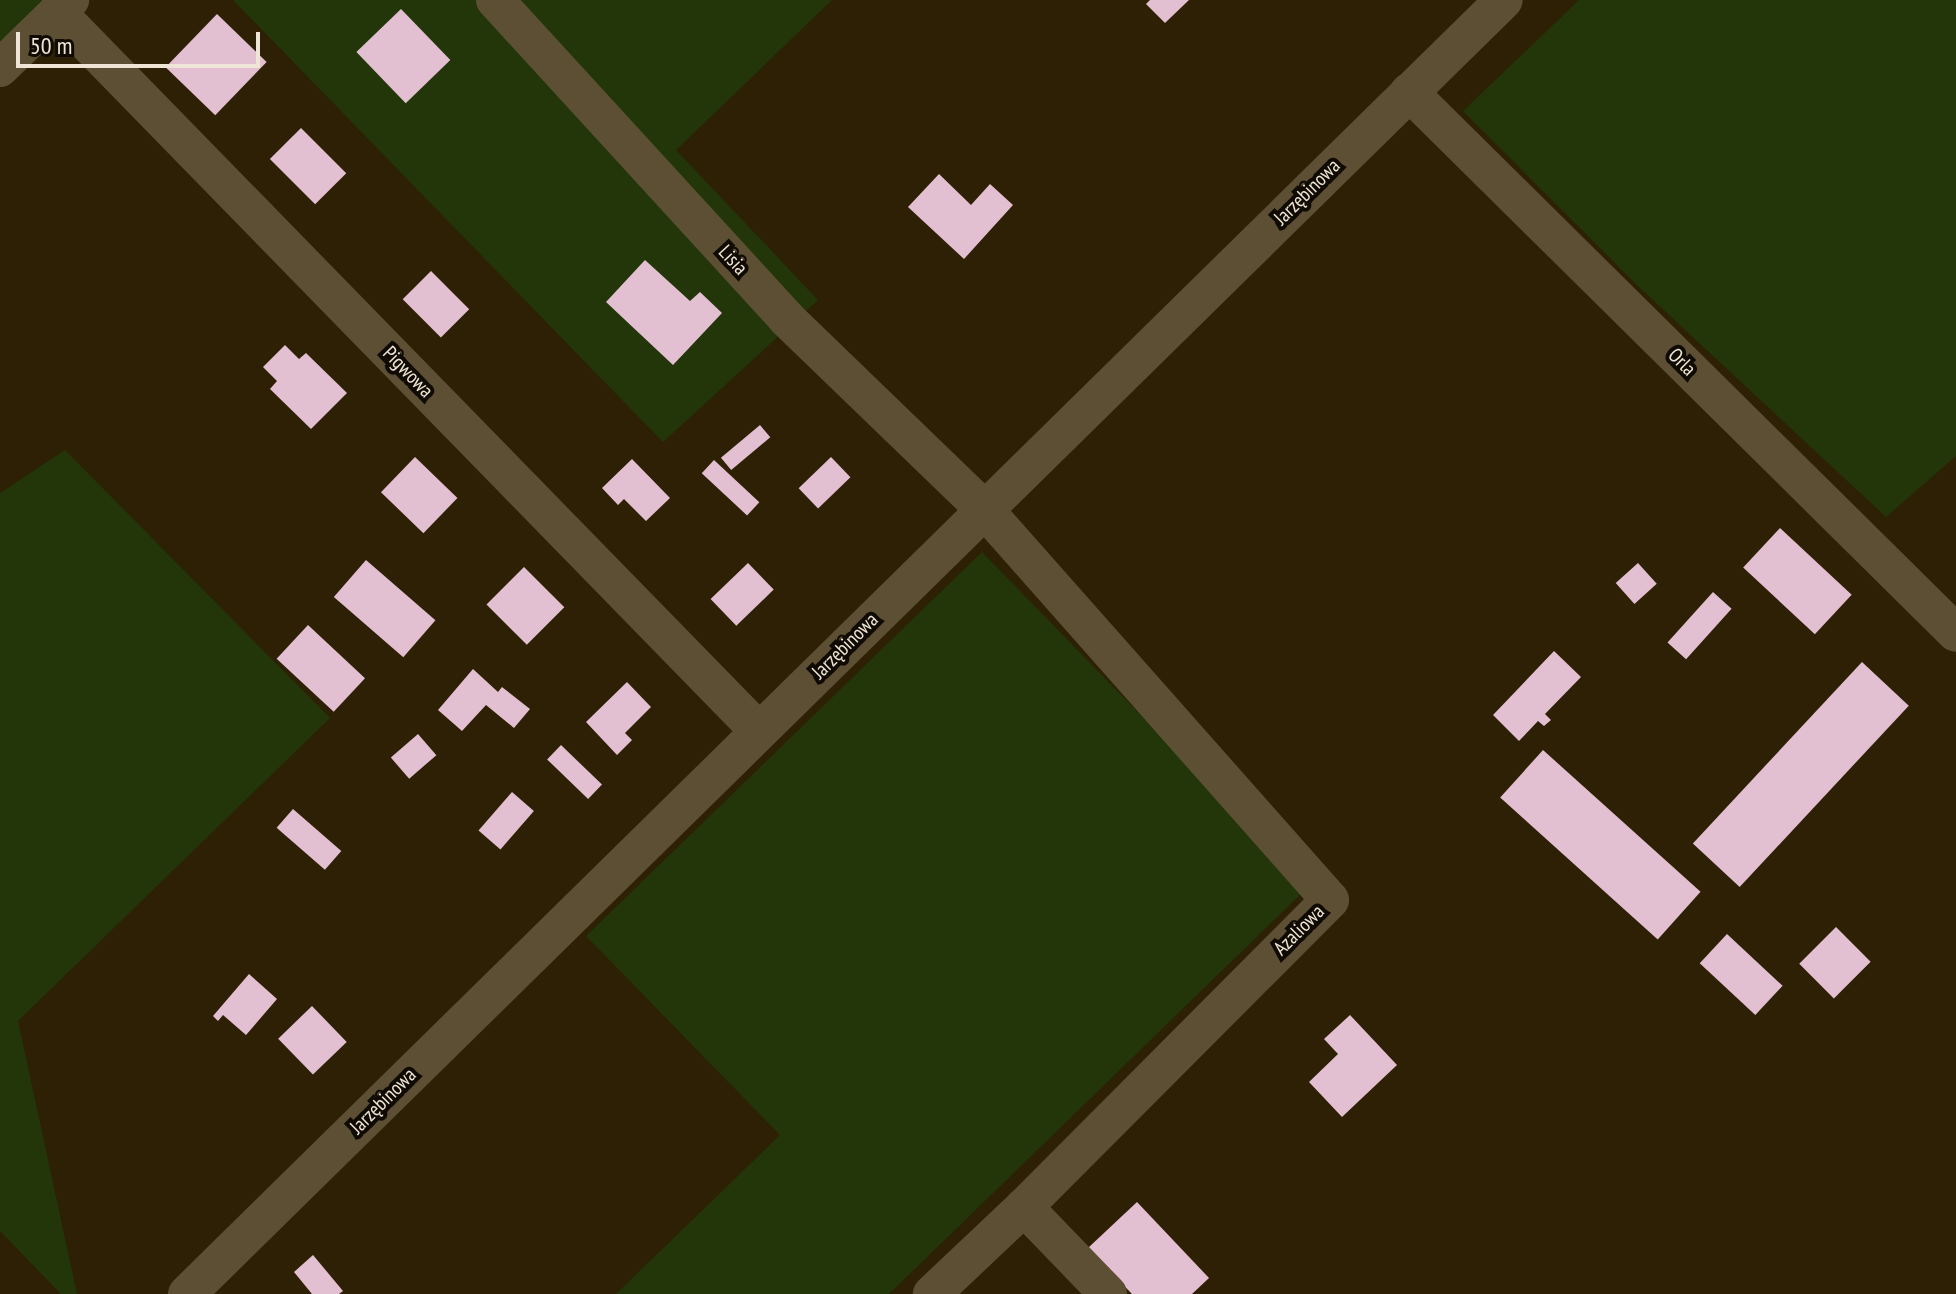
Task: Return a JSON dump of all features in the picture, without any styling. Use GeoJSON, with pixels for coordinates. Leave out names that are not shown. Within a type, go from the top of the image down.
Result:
{"type":"FeatureCollection","features":[{"type":"Feature","properties":{"kind":"street","name":"Lisia"},"geometry":{"type":"LineString","coordinates":[[495,0],[786,318],[984,509]]}},
{"type":"Feature","properties":{"kind":"street","name":"Jarzębinowa"},"geometry":{"type":"LineString","coordinates":[[187,1294],[1504,0]]}},
{"type":"Feature","properties":{"kind":"street"},"geometry":{"type":"LineString","coordinates":[[0,68],[63,6]]}},
{"type":"Feature","properties":{"kind":"street","name":"Pigwowa"},"geometry":{"type":"LineString","coordinates":[[63,6],[759,731]]}},
{"type":"Feature","properties":{"kind":"street","name":"Orla"},"geometry":{"type":"LineString","coordinates":[[1409,92],[1956,633]]}},
{"type":"Feature","properties":{"kind":"street","name":"Azaliowa"},"geometry":{"type":"LineString","coordinates":[[932,1294],[1024,1207],[1330,900],[984,509]]}},
{"type":"Feature","properties":{"kind":"street"},"geometry":{"type":"LineString","coordinates":[[1024,1207],[1108,1294]]}},
{"type":"Feature","properties":{"kind":"green space"},"geometry":{"type":"Polygon","coordinates":[[[0,0],[53,0],[0,48],[0,0]]]}},
{"type":"Feature","properties":{"kind":"green space"},"geometry":{"type":"Polygon","coordinates":[[[233,0],[832,0],[676,150],[818,300],[663,442],[233,0]]]}},
{"type":"Feature","properties":{"kind":"green space"},"geometry":{"type":"Polygon","coordinates":[[[1579,0],[1956,0],[1956,456],[1886,517],[1639,287],[1463,111],[1579,0]]]}},
{"type":"Feature","properties":{"kind":"green space"},"geometry":{"type":"Polygon","coordinates":[[[65,450],[330,718],[18,1021],[77,1294],[61,1294],[0,1231],[0,493],[65,450]]]}},
{"type":"Feature","properties":{"kind":"green space"},"geometry":{"type":"Polygon","coordinates":[[[982,552],[1308,887],[889,1294],[616,1294],[780,1135],[586,936],[982,552]]]}},
{"type":"Feature","properties":{"kind":"building"},"geometry":{"type":"Polygon","coordinates":[[[1150,0],[1189,0],[1165,23],[1146,4],[1150,0]]]}},
{"type":"Feature","properties":{"kind":"building"},"geometry":{"type":"Polygon","coordinates":[[[401,9],[450,60],[406,103],[356,52],[401,9]]]}},
{"type":"Feature","properties":{"kind":"building"},"geometry":{"type":"Polygon","coordinates":[[[217,14],[267,62],[215,115],[166,67],[217,14]]]}},
{"type":"Feature","properties":{"kind":"building"},"geometry":{"type":"Polygon","coordinates":[[[301,128],[346,173],[315,204],[270,159],[301,128]]]}},
{"type":"Feature","properties":{"kind":"building"},"geometry":{"type":"Polygon","coordinates":[[[939,174],[971,205],[990,184],[1013,205],[964,259],[908,207],[939,174]]]}},
{"type":"Feature","properties":{"kind":"building"},"geometry":{"type":"Polygon","coordinates":[[[645,260],[690,301],[700,292],[722,313],[673,365],[606,302],[645,260]]]}},
{"type":"Feature","properties":{"kind":"building"},"geometry":{"type":"Polygon","coordinates":[[[431,271],[469,309],[441,337],[403,299],[431,271]]]}},
{"type":"Feature","properties":{"kind":"building"},"geometry":{"type":"Polygon","coordinates":[[[285,345],[299,359],[306,353],[347,393],[311,429],[270,389],[277,381],[263,367],[285,345]]]}},
{"type":"Feature","properties":{"kind":"building"},"geometry":{"type":"Polygon","coordinates":[[[760,425],[770,437],[731,470],[721,458],[760,425]]]}},
{"type":"Feature","properties":{"kind":"building"},"geometry":{"type":"Polygon","coordinates":[[[415,457],[457,498],[423,533],[381,492],[415,457]]]}},
{"type":"Feature","properties":{"kind":"building"},"geometry":{"type":"Polygon","coordinates":[[[831,457],[850,477],[818,508],[799,488],[831,457]]]}},
{"type":"Feature","properties":{"kind":"building"},"geometry":{"type":"Polygon","coordinates":[[[632,459],[670,498],[646,521],[624,499],[618,505],[602,488],[632,459]]]}},
{"type":"Feature","properties":{"kind":"building"},"geometry":{"type":"Polygon","coordinates":[[[714,460],[759,502],[747,515],[702,473],[714,460]]]}},
{"type":"Feature","properties":{"kind":"building"},"geometry":{"type":"Polygon","coordinates":[[[1780,528],[1852,595],[1815,634],[1743,567],[1780,528]]]}},
{"type":"Feature","properties":{"kind":"building"},"geometry":{"type":"Polygon","coordinates":[[[366,560],[435,620],[403,657],[334,597],[366,560]]]}},
{"type":"Feature","properties":{"kind":"building"},"geometry":{"type":"Polygon","coordinates":[[[748,563],[774,590],[736,626],[711,599],[748,563]]]}},
{"type":"Feature","properties":{"kind":"building"},"geometry":{"type":"Polygon","coordinates":[[[1638,563],[1657,584],[1634,604],[1616,583],[1638,563]]]}},
{"type":"Feature","properties":{"kind":"building"},"geometry":{"type":"Polygon","coordinates":[[[524,567],[564,607],[527,645],[487,604],[524,567]]]}},
{"type":"Feature","properties":{"kind":"building"},"geometry":{"type":"Polygon","coordinates":[[[1713,592],[1732,609],[1686,659],[1667,643],[1713,592]]]}},
{"type":"Feature","properties":{"kind":"building"},"geometry":{"type":"Polygon","coordinates":[[[308,625],[365,678],[334,712],[277,659],[308,625]]]}},
{"type":"Feature","properties":{"kind":"building"},"geometry":{"type":"Polygon","coordinates":[[[1554,651],[1581,677],[1545,714],[1551,720],[1544,726],[1538,721],[1519,741],[1493,715],[1554,651]]]}},
{"type":"Feature","properties":{"kind":"building"},"geometry":{"type":"Polygon","coordinates":[[[1862,662],[1909,706],[1740,887],[1693,843],[1862,662]]]}},
{"type":"Feature","properties":{"kind":"building"},"geometry":{"type":"Polygon","coordinates":[[[473,669],[498,692],[502,687],[530,709],[514,728],[486,705],[462,731],[438,710],[473,669]]]}},
{"type":"Feature","properties":{"kind":"building"},"geometry":{"type":"Polygon","coordinates":[[[627,682],[651,707],[625,733],[632,740],[617,755],[586,722],[627,682]]]}},
{"type":"Feature","properties":{"kind":"building"},"geometry":{"type":"Polygon","coordinates":[[[418,734],[436,755],[409,779],[391,758],[418,734]]]}},
{"type":"Feature","properties":{"kind":"building"},"geometry":{"type":"Polygon","coordinates":[[[561,745],[602,785],[588,799],[547,759],[561,745]]]}},
{"type":"Feature","properties":{"kind":"building"},"geometry":{"type":"Polygon","coordinates":[[[1543,750],[1701,892],[1658,939],[1500,798],[1543,750]]]}},
{"type":"Feature","properties":{"kind":"building"},"geometry":{"type":"Polygon","coordinates":[[[512,792],[534,811],[500,850],[479,830],[512,792]]]}},
{"type":"Feature","properties":{"kind":"building"},"geometry":{"type":"Polygon","coordinates":[[[293,809],[341,851],[325,870],[277,828],[293,809]]]}},
{"type":"Feature","properties":{"kind":"building"},"geometry":{"type":"Polygon","coordinates":[[[1836,927],[1871,962],[1834,998],[1799,964],[1836,927]]]}},
{"type":"Feature","properties":{"kind":"building"},"geometry":{"type":"Polygon","coordinates":[[[1727,934],[1783,986],[1755,1015],[1700,963],[1727,934]]]}},
{"type":"Feature","properties":{"kind":"building"},"geometry":{"type":"Polygon","coordinates":[[[249,974],[277,999],[246,1035],[223,1015],[218,1021],[213,1016],[249,974]]]}},
{"type":"Feature","properties":{"kind":"building"},"geometry":{"type":"Polygon","coordinates":[[[312,1006],[347,1042],[313,1075],[278,1039],[312,1006]]]}},
{"type":"Feature","properties":{"kind":"building"},"geometry":{"type":"Polygon","coordinates":[[[1350,1015],[1397,1065],[1342,1117],[1309,1082],[1338,1054],[1324,1039],[1350,1015]]]}},
{"type":"Feature","properties":{"kind":"building"},"geometry":{"type":"Polygon","coordinates":[[[1137,1202],[1209,1278],[1192,1294],[1132,1294],[1088,1248],[1137,1202]]]}},
{"type":"Feature","properties":{"kind":"building"},"geometry":{"type":"Polygon","coordinates":[[[313,1255],[343,1291],[339,1294],[312,1294],[294,1272],[313,1255]]]}}]}
